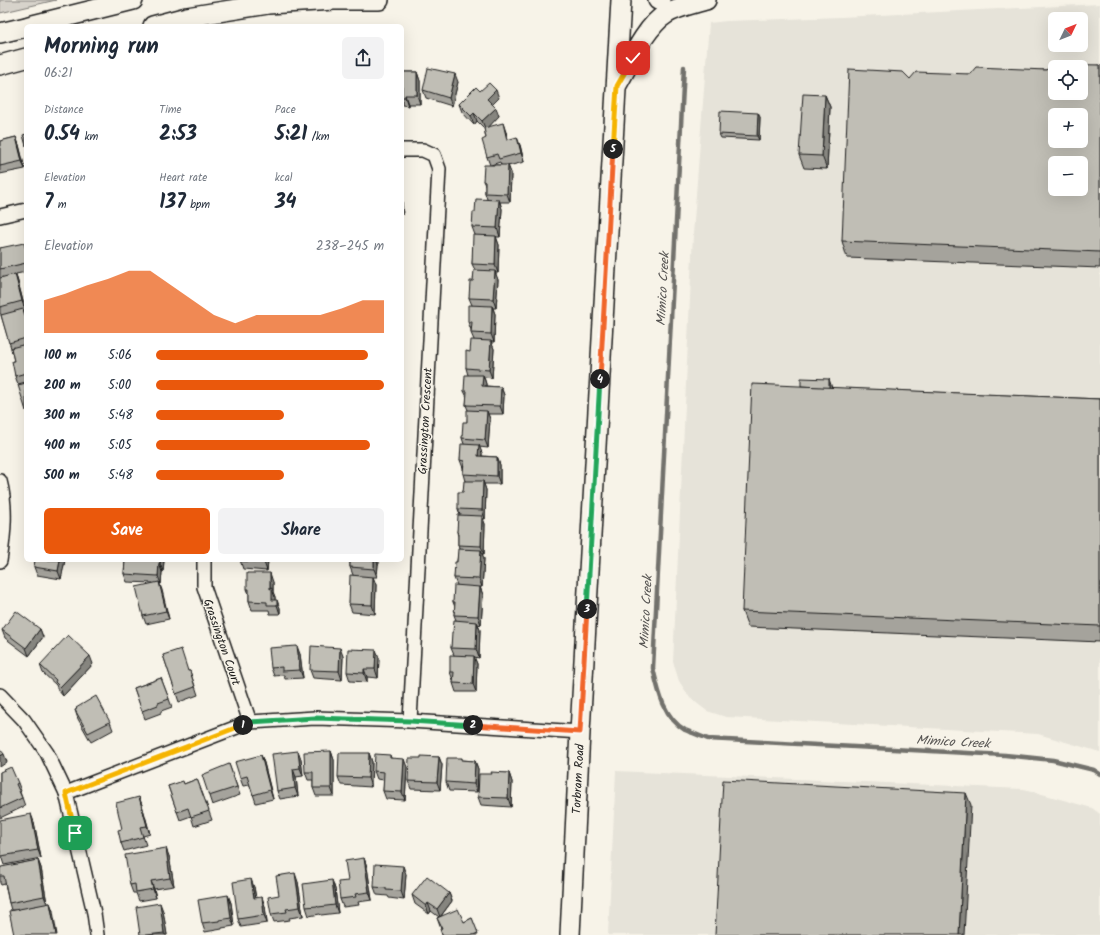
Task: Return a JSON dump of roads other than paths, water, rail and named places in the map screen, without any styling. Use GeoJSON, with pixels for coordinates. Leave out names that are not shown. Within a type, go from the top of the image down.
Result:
{"type":"FeatureCollection","features":[{"type":"Feature","properties":{"kind":"main road"},"geometry":{"type":"LineString","coordinates":[[37,24],[133,0]]}},
{"type":"Feature","properties":{"kind":"main road"},"geometry":{"type":"LineString","coordinates":[[161,24],[187,17],[268,4],[334,0],[379,0]]}},
{"type":"Feature","properties":{"kind":"main road","name":"Torbram Road"},"geometry":{"type":"LineString","coordinates":[[570,935],[580,732],[622,0]]}},
{"type":"Feature","properties":{"kind":"main road"},"geometry":{"type":"LineString","coordinates":[[617,86],[649,30],[657,21],[666,14],[706,0]]}},
{"type":"Feature","properties":{"kind":"main road"},"geometry":{"type":"LineString","coordinates":[[0,33],[24,27]]}},
{"type":"Feature","properties":{"kind":"main road"},"geometry":{"type":"LineString","coordinates":[[0,65],[24,59]]}},
{"type":"Feature","properties":{"kind":"street","name":"Grassington Crescent"},"geometry":{"type":"LineString","coordinates":[[404,150],[423,150],[434,154],[439,169],[410,721]]}},
{"type":"Feature","properties":{"kind":"street"},"geometry":{"type":"LineString","coordinates":[[0,216],[24,210]]}},
{"type":"Feature","properties":{"kind":"street"},"geometry":{"type":"LineString","coordinates":[[0,481],[3,493],[4,530],[0,561]]}},
{"type":"Feature","properties":{"kind":"street","name":"Grassington Court"},"geometry":{"type":"LineString","coordinates":[[204,562],[204,587],[250,722]]}},
{"type":"Feature","properties":{"kind":"street"},"geometry":{"type":"LineString","coordinates":[[0,695],[24,720],[47,753],[66,793],[98,935]]}},
{"type":"Feature","properties":{"kind":"street"},"geometry":{"type":"LineString","coordinates":[[66,793],[250,722],[315,718],[410,721],[580,732]]}},
{"type":"Feature","properties":{"kind":"waterway","name":"Mimico Creek"},"geometry":{"type":"LineString","coordinates":[[684,67],[653,668],[660,694],[671,718],[685,730],[708,739],[1005,755],[1053,760],[1094,770],[1100,774]]}}]}
